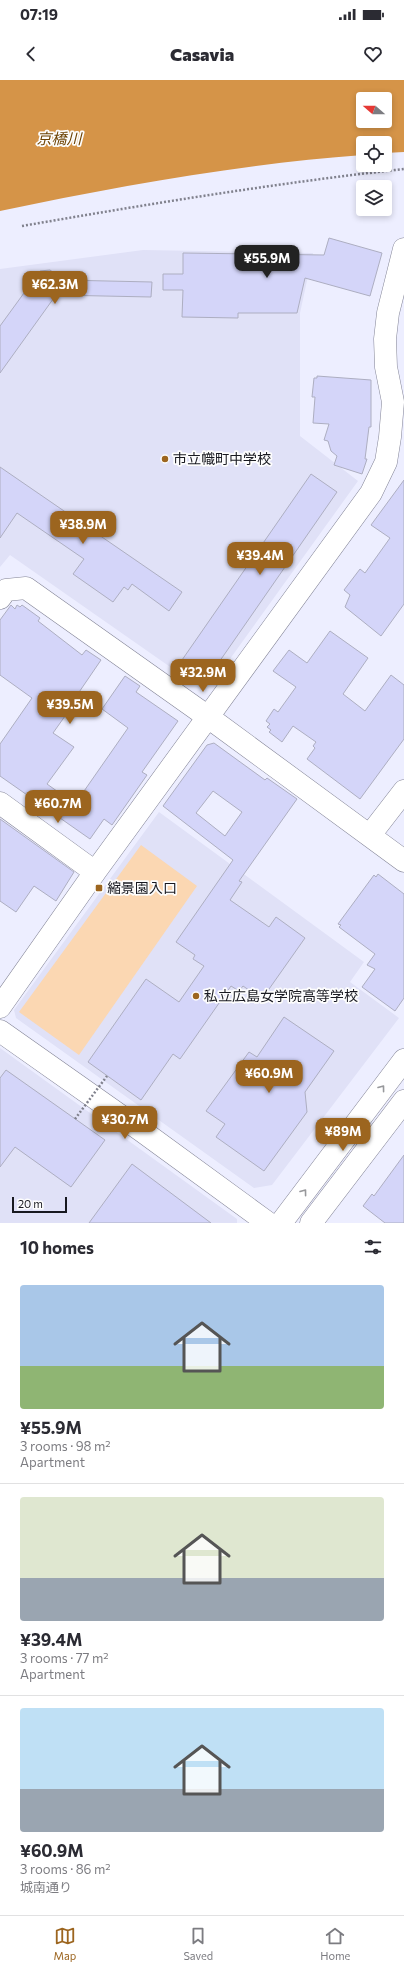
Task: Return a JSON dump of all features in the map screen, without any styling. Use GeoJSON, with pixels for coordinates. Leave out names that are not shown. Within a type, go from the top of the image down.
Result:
{"type":"FeatureCollection","features":[{"type":"Feature","properties":{"kind":"street"},"geometry":{"type":"LineString","coordinates":[[0,1007],[95,872],[371,493],[386,462],[398,406],[386,367],[385,339],[388,313],[404,249]]}},
{"type":"Feature","properties":{"kind":"street"},"geometry":{"type":"LineString","coordinates":[[0,598],[6,590],[26,588],[404,861]]}},
{"type":"Feature","properties":{"kind":"street"},"geometry":{"type":"LineString","coordinates":[[370,836],[404,791]]}},
{"type":"Feature","properties":{"kind":"street"},"geometry":{"type":"LineString","coordinates":[[0,803],[95,872]]}},
{"type":"Feature","properties":{"kind":"street"},"geometry":{"type":"LineString","coordinates":[[0,1031],[142,1131],[268,1223]]}},
{"type":"Feature","properties":{"kind":"street"},"geometry":{"type":"LineString","coordinates":[[281,1223],[404,1060]]}},
{"type":"Feature","properties":{"kind":"street"},"geometry":{"type":"LineString","coordinates":[[311,1223],[404,1101]]}},
{"type":"Feature","properties":{"kind":"path"},"geometry":{"type":"LineString","coordinates":[[22,226],[190,197],[329,177],[404,169]]}},
{"type":"Feature","properties":{"kind":"path"},"geometry":{"type":"LineString","coordinates":[[75,1119],[107,1076]]}},
{"type":"Feature","properties":{"kind":"shaded area","name":"市立幟町中学校"},"geometry":{"type":"Polygon","coordinates":[[[143,250],[313,253],[300,313],[300,436],[358,481],[212,684],[196,685],[10,555],[0,567],[0,269],[143,250]]]}},
{"type":"Feature","properties":{"kind":"shaded area","name":"私立広島女学院高等学校"},"geometry":{"type":"Polygon","coordinates":[[[159,812],[364,962],[350,982],[399,1018],[272,1185],[254,1188],[16,1018],[14,1010],[159,812]]]}},
{"type":"Feature","properties":{"kind":"shaded area"},"geometry":{"type":"Polygon","coordinates":[[[141,845],[197,886],[79,1055],[19,1012],[141,845]]]}},
{"type":"Feature","properties":{"kind":"shaded area"},"geometry":{"type":"Polygon","coordinates":[[[0,1048],[237,1219],[237,1223],[0,1223],[0,1048]]]}},
{"type":"Feature","properties":{"kind":"water","name":"京橋川"},"geometry":{"type":"Polygon","coordinates":[[[0,80],[404,80],[404,152],[392,153],[392,136],[356,136],[356,156],[226,170],[90,193],[0,211],[0,80]]]}},
{"type":"Feature","properties":{"kind":"building"},"geometry":{"type":"Polygon","coordinates":[[[329,238],[382,253],[370,296],[305,278],[297,313],[238,313],[238,318],[182,317],[183,290],[163,290],[163,274],[183,274],[183,253],[324,255],[329,238]]]}},
{"type":"Feature","properties":{"kind":"building"},"geometry":{"type":"Polygon","coordinates":[[[50,270],[63,280],[152,282],[151,297],[56,295],[0,373],[0,326],[40,271],[50,270]]]}},
{"type":"Feature","properties":{"kind":"building"},"geometry":{"type":"Polygon","coordinates":[[[317,376],[371,380],[371,427],[369,427],[365,459],[367,459],[362,474],[334,465],[337,456],[331,451],[328,441],[324,440],[329,424],[313,423],[315,397],[312,397],[314,378],[317,378],[317,376]]]}},
{"type":"Feature","properties":{"kind":"building"},"geometry":{"type":"Polygon","coordinates":[[[0,467],[182,592],[169,611],[132,584],[128,590],[124,587],[113,602],[73,574],[84,559],[17,513],[0,538],[0,467]]]}},
{"type":"Feature","properties":{"kind":"building"},"geometry":{"type":"Polygon","coordinates":[[[311,474],[337,492],[208,678],[182,660],[311,474]]]}},
{"type":"Feature","properties":{"kind":"building"},"geometry":{"type":"Polygon","coordinates":[[[404,480],[404,604],[381,636],[345,607],[350,595],[344,590],[360,569],[365,573],[390,538],[371,525],[404,480]]]}},
{"type":"Feature","properties":{"kind":"building"},"geometry":{"type":"Polygon","coordinates":[[[11,605],[15,609],[17,605],[20,607],[22,605],[40,618],[38,621],[82,655],[86,650],[101,660],[73,701],[75,702],[53,733],[74,747],[47,784],[75,804],[128,728],[102,709],[125,676],[140,686],[136,692],[178,721],[142,772],[147,775],[112,825],[104,819],[90,839],[0,776],[0,744],[32,698],[0,675],[0,620],[11,605]]]}},
{"type":"Feature","properties":{"kind":"building"},"geometry":{"type":"Polygon","coordinates":[[[330,631],[368,658],[343,694],[365,711],[391,675],[404,685],[404,739],[360,799],[307,759],[315,748],[313,746],[316,742],[293,726],[282,742],[269,732],[271,730],[267,727],[270,724],[266,721],[274,709],[278,712],[296,687],[273,671],[289,650],[307,663],[330,631]]]}},
{"type":"Feature","properties":{"kind":"building"},"geometry":{"type":"Polygon","coordinates":[[[214,743],[265,780],[267,778],[297,799],[239,881],[242,882],[230,900],[269,927],[276,917],[305,938],[262,999],[243,986],[239,991],[231,986],[180,1059],[173,1054],[141,1100],[88,1062],[146,979],[179,1002],[204,966],[193,959],[195,955],[176,942],[233,860],[163,806],[207,745],[214,743]],[[213,791],[196,813],[225,836],[242,812],[213,791]]]}},
{"type":"Feature","properties":{"kind":"building"},"geometry":{"type":"Polygon","coordinates":[[[0,819],[74,872],[56,901],[34,886],[16,912],[0,901],[0,819]]]}},
{"type":"Feature","properties":{"kind":"building"},"geometry":{"type":"Polygon","coordinates":[[[378,874],[404,894],[404,998],[395,1011],[362,987],[375,969],[367,965],[375,954],[339,927],[341,925],[338,924],[374,875],[376,877],[378,874]]]}},
{"type":"Feature","properties":{"kind":"building"},"geometry":{"type":"Polygon","coordinates":[[[284,1017],[334,1051],[305,1092],[307,1112],[264,1171],[216,1137],[225,1124],[206,1111],[249,1052],[257,1057],[284,1017]]]}},
{"type":"Feature","properties":{"kind":"building"},"geometry":{"type":"Polygon","coordinates":[[[6,1070],[105,1140],[71,1187],[15,1147],[0,1167],[0,1078],[6,1070]]]}},
{"type":"Feature","properties":{"kind":"building"},"geometry":{"type":"Polygon","coordinates":[[[404,1155],[404,1223],[385,1223],[363,1206],[372,1194],[374,1196],[404,1155]]]}},
{"type":"Feature","properties":{"kind":"building"},"geometry":{"type":"Polygon","coordinates":[[[132,1164],[211,1223],[89,1223],[132,1164]]]}},
{"type":"Feature","properties":{"kind":"place","name":"市立幟町中学校"},"geometry":{"type":"Point","coordinates":[165,459]}},
{"type":"Feature","properties":{"kind":"place","name":"縮景園入口"},"geometry":{"type":"Point","coordinates":[99,888]}},
{"type":"Feature","properties":{"kind":"place","name":"私立広島女学院高等学校"},"geometry":{"type":"Point","coordinates":[196,996]}}]}
